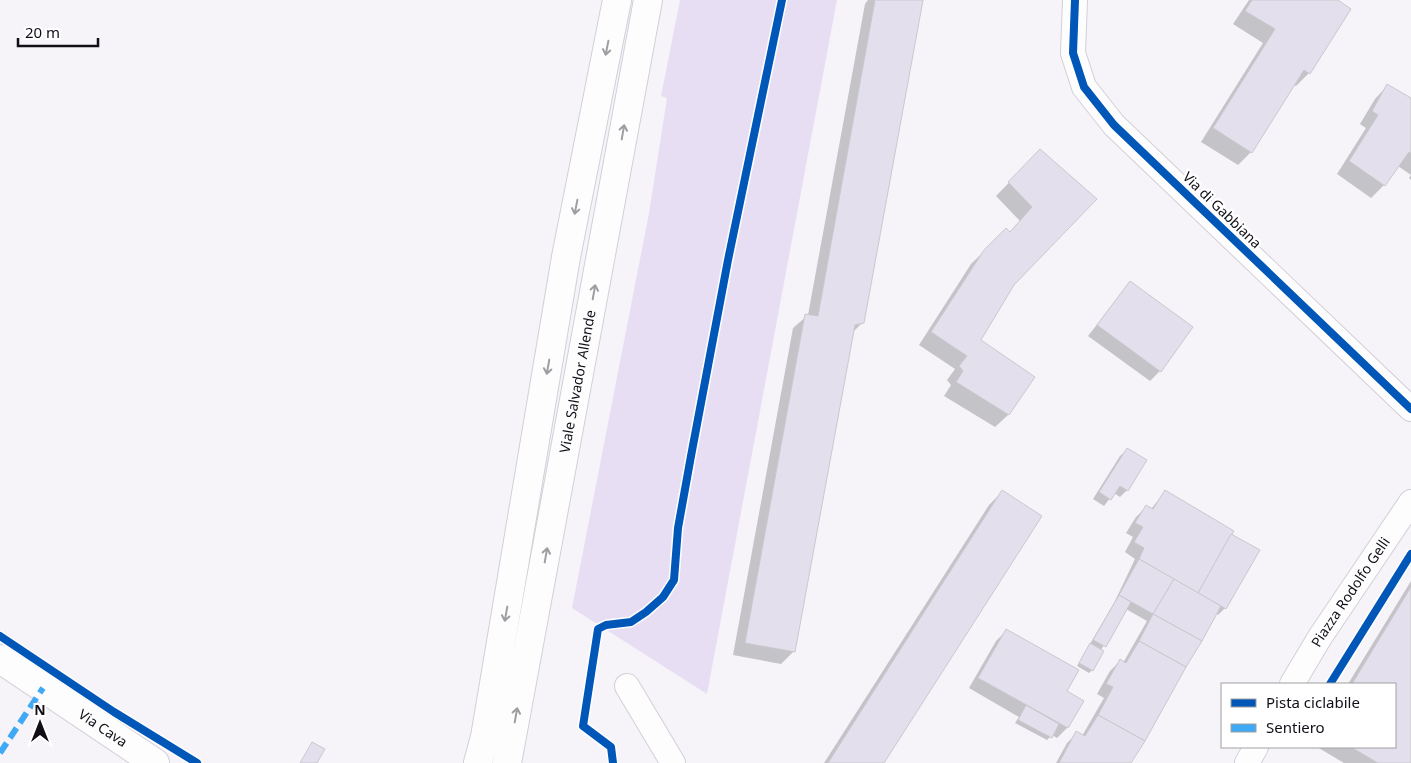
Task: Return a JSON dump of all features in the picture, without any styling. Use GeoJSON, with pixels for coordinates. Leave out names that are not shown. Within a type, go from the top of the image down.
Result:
{"type":"FeatureCollection","features":[{"type":"Feature","properties":{"kind":"main road"},"geometry":{"type":"LineString","coordinates":[[478,763],[486,727],[566,257],[616,0]]}},
{"type":"Feature","properties":{"kind":"main road","name":"Viale Salvador Allende"},"geometry":{"type":"LineString","coordinates":[[507,763],[648,0]]}},
{"type":"Feature","properties":{"kind":"main road","name":"Via Cava"},"geometry":{"type":"LineString","coordinates":[[0,660],[155,763]]}},
{"type":"Feature","properties":{"kind":"street","name":"Via di Gabbiana"},"geometry":{"type":"LineString","coordinates":[[1074,0],[1073,53],[1084,87],[1114,125],[1411,408]]}},
{"type":"Feature","properties":{"kind":"street","name":"Piazza Rodolfo Gelli"},"geometry":{"type":"LineString","coordinates":[[1293,683],[1320,636],[1411,502]]}},
{"type":"Feature","properties":{"kind":"street"},"geometry":{"type":"LineString","coordinates":[[627,686],[673,763]]}},
{"type":"Feature","properties":{"kind":"street"},"geometry":{"type":"LineString","coordinates":[[1247,763],[1255,748]]}},
{"type":"Feature","properties":{"kind":"shaded area"},"geometry":{"type":"Polygon","coordinates":[[[680,0],[837,0],[707,694],[572,608],[649,213],[667,98],[661,96],[680,0]]]}},
{"type":"Feature","properties":{"kind":"building"},"geometry":{"type":"Polygon","coordinates":[[[875,0],[923,0],[864,323],[855,325],[795,652],[745,643],[805,314],[818,316],[875,0]]]}},
{"type":"Feature","properties":{"kind":"building"},"geometry":{"type":"Polygon","coordinates":[[[1252,0],[1338,0],[1351,9],[1310,74],[1304,70],[1252,153],[1213,128],[1275,29],[1245,11],[1252,0]]]}},
{"type":"Feature","properties":{"kind":"building"},"geometry":{"type":"Polygon","coordinates":[[[1387,84],[1411,98],[1411,153],[1409,152],[1385,186],[1349,161],[1378,115],[1372,111],[1387,84]]]}},
{"type":"Feature","properties":{"kind":"building"},"geometry":{"type":"Polygon","coordinates":[[[1040,149],[1097,199],[1014,285],[981,340],[1035,377],[1009,415],[956,382],[963,371],[959,366],[967,356],[931,332],[984,250],[1006,228],[1010,232],[1032,207],[1008,182],[1040,149]]]}},
{"type":"Feature","properties":{"kind":"building"},"geometry":{"type":"Polygon","coordinates":[[[1130,281],[1193,327],[1161,372],[1097,325],[1130,281]]]}},
{"type":"Feature","properties":{"kind":"building"},"geometry":{"type":"Polygon","coordinates":[[[1127,448],[1147,460],[1128,491],[1120,486],[1111,500],[1099,492],[1127,448]]]}},
{"type":"Feature","properties":{"kind":"building"},"geometry":{"type":"Polygon","coordinates":[[[1002,490],[1042,516],[884,763],[828,763],[1002,490]]]}},
{"type":"Feature","properties":{"kind":"building"},"geometry":{"type":"Polygon","coordinates":[[[1165,490],[1234,531],[1198,593],[1139,559],[1144,548],[1134,542],[1143,527],[1135,523],[1146,505],[1153,509],[1165,490]]]}},
{"type":"Feature","properties":{"kind":"building"},"geometry":{"type":"Polygon","coordinates":[[[1231,534],[1260,550],[1226,609],[1198,593],[1231,534]]]}},
{"type":"Feature","properties":{"kind":"building"},"geometry":{"type":"Polygon","coordinates":[[[1139,559],[1174,579],[1153,614],[1119,595],[1139,559]]]}},
{"type":"Feature","properties":{"kind":"building"},"geometry":{"type":"Polygon","coordinates":[[[1174,579],[1221,606],[1202,641],[1153,614],[1174,579]]]}},
{"type":"Feature","properties":{"kind":"building"},"geometry":{"type":"Polygon","coordinates":[[[1411,587],[1411,763],[1378,763],[1353,748],[1396,748],[1396,683],[1353,683],[1411,587]]]}},
{"type":"Feature","properties":{"kind":"building"},"geometry":{"type":"Polygon","coordinates":[[[1119,595],[1131,602],[1106,647],[1093,640],[1119,595]]]}},
{"type":"Feature","properties":{"kind":"building"},"geometry":{"type":"Polygon","coordinates":[[[1153,614],[1202,641],[1186,667],[1139,641],[1153,614]]]}},
{"type":"Feature","properties":{"kind":"building"},"geometry":{"type":"Polygon","coordinates":[[[1006,629],[1079,670],[1067,691],[1084,701],[1068,728],[978,678],[1006,629]]]}},
{"type":"Feature","properties":{"kind":"building"},"geometry":{"type":"Polygon","coordinates":[[[1139,641],[1186,667],[1145,741],[1098,715],[1113,687],[1106,684],[1120,659],[1126,663],[1139,641]]]}},
{"type":"Feature","properties":{"kind":"building"},"geometry":{"type":"Polygon","coordinates":[[[1090,643],[1104,651],[1093,671],[1079,663],[1090,643]]]}},
{"type":"Feature","properties":{"kind":"building"},"geometry":{"type":"Polygon","coordinates":[[[1026,705],[1059,724],[1052,738],[1018,720],[1026,705]]]}},
{"type":"Feature","properties":{"kind":"building"},"geometry":{"type":"Polygon","coordinates":[[[1098,715],[1145,741],[1131,763],[1059,763],[1076,731],[1085,736],[1098,715]]]}},
{"type":"Feature","properties":{"kind":"building"},"geometry":{"type":"Polygon","coordinates":[[[312,742],[325,749],[317,763],[300,763],[312,742]]]}},
{"type":"Feature","properties":{"kind":"marked path"},"geometry":{"type":"LineString","coordinates":[[0,753],[43,688]]}},
{"type":"Feature","properties":{"kind":"cycle path"},"geometry":{"type":"LineString","coordinates":[[613,763],[611,747],[583,726],[598,629],[606,625],[631,622],[663,597],[674,580],[678,528],[691,456],[728,260],[782,0]]}},
{"type":"Feature","properties":{"kind":"cycle path"},"geometry":{"type":"LineString","coordinates":[[1075,0],[1073,53],[1084,87],[1114,125],[1411,409]]}},
{"type":"Feature","properties":{"kind":"cycle path"},"geometry":{"type":"LineString","coordinates":[[1331,683],[1411,554]]}},
{"type":"Feature","properties":{"kind":"cycle path"},"geometry":{"type":"LineString","coordinates":[[0,636],[114,712],[197,763]]}}]}
